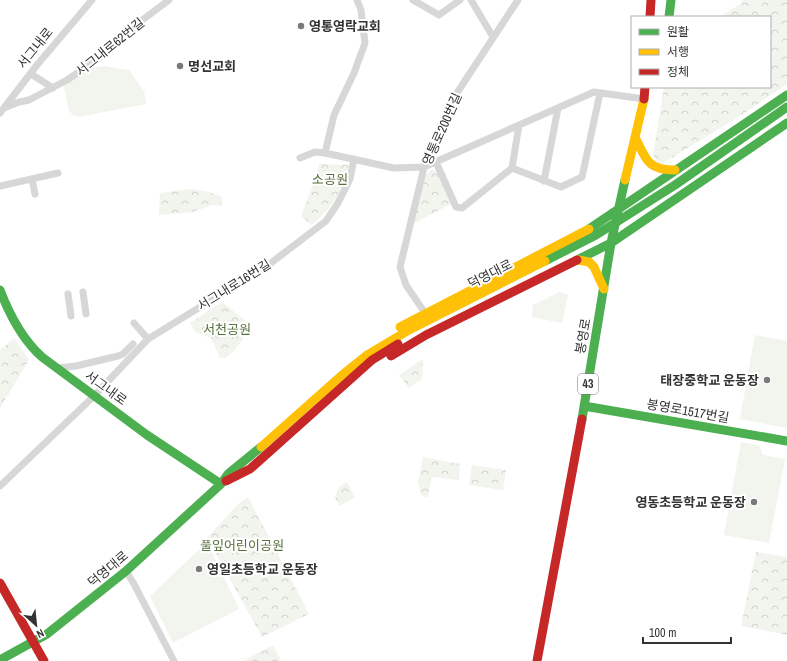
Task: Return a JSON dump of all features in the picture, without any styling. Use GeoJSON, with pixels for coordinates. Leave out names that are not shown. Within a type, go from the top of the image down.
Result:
{"type":"FeatureCollection","features":[{"type":"Feature","properties":{"kind":"main road"},"geometry":{"type":"LineString","coordinates":[[650,16],[651,0]]}},
{"type":"Feature","properties":{"kind":"main road"},"geometry":{"type":"LineString","coordinates":[[669,16],[671,0]]}},
{"type":"Feature","properties":{"kind":"main road","name":"봉영로"},"geometry":{"type":"LineString","coordinates":[[537,661],[584,406],[611,243],[645,91]]}},
{"type":"Feature","properties":{"kind":"main road"},"geometry":{"type":"LineString","coordinates":[[344,379],[367,347],[425,313],[596,225],[787,95]]}},
{"type":"Feature","properties":{"kind":"main road","name":"덕영대로"},"geometry":{"type":"LineString","coordinates":[[0,660],[47,634],[126,571],[221,484],[228,474],[344,379],[367,355],[596,235],[675,185],[787,107]]}},
{"type":"Feature","properties":{"kind":"main road","name":"덕영대로"},"geometry":{"type":"LineString","coordinates":[[411,332],[602,238],[678,189],[787,114]]}},
{"type":"Feature","properties":{"kind":"main road"},"geometry":{"type":"LineString","coordinates":[[344,379],[426,335],[611,243],[787,123]]}},
{"type":"Feature","properties":{"kind":"main road"},"geometry":{"type":"LineString","coordinates":[[635,137],[648,161],[654,168],[663,171],[675,170]]}},
{"type":"Feature","properties":{"kind":"main road"},"geometry":{"type":"LineString","coordinates":[[578,260],[589,262],[594,267],[604,289]]}},
{"type":"Feature","properties":{"kind":"main road","name":"서그내로"},"geometry":{"type":"LineString","coordinates":[[0,290],[5,303],[24,339],[39,354],[94,396],[187,463],[221,484]]}},
{"type":"Feature","properties":{"kind":"main road","name":"봉영로1517번길"},"geometry":{"type":"LineString","coordinates":[[584,406],[787,441]]}},
{"type":"Feature","properties":{"kind":"main road"},"geometry":{"type":"LineString","coordinates":[[0,583],[44,661]]}},
{"type":"Feature","properties":{"kind":"street","name":"서그내로"},"geometry":{"type":"LineString","coordinates":[[2,110],[92,0]]}},
{"type":"Feature","properties":{"kind":"street","name":"서그내로62번길"},"geometry":{"type":"LineString","coordinates":[[2,110],[18,102],[29,100],[67,80],[98,59],[169,0]]}},
{"type":"Feature","properties":{"kind":"street"},"geometry":{"type":"LineString","coordinates":[[325,153],[334,115],[354,73],[365,43],[361,10],[357,0]]}},
{"type":"Feature","properties":{"kind":"street"},"geometry":{"type":"LineString","coordinates":[[413,0],[439,15],[460,0]]}},
{"type":"Feature","properties":{"kind":"street"},"geometry":{"type":"LineString","coordinates":[[470,0],[493,37]]}},
{"type":"Feature","properties":{"kind":"street","name":"영통로200번길"},"geometry":{"type":"LineString","coordinates":[[425,313],[406,285],[400,267],[427,155],[453,99],[518,0]]}},
{"type":"Feature","properties":{"kind":"street"},"geometry":{"type":"LineString","coordinates":[[31,74],[53,88]]}},
{"type":"Feature","properties":{"kind":"street"},"geometry":{"type":"LineString","coordinates":[[300,158],[315,152],[394,168],[424,167],[594,92],[645,91]]}},
{"type":"Feature","properties":{"kind":"street"},"geometry":{"type":"LineString","coordinates":[[512,168],[561,188],[582,177],[600,93]]}},
{"type":"Feature","properties":{"kind":"street"},"geometry":{"type":"LineString","coordinates":[[544,181],[558,108]]}},
{"type":"Feature","properties":{"kind":"street"},"geometry":{"type":"LineString","coordinates":[[436,162],[456,206],[462,208],[512,168],[519,125]]}},
{"type":"Feature","properties":{"kind":"street","name":"서그내로16번길"},"geometry":{"type":"LineString","coordinates":[[0,486],[94,396],[126,356],[134,343],[148,339],[266,266],[326,221],[338,203],[350,178],[354,159]]}},
{"type":"Feature","properties":{"kind":"street"},"geometry":{"type":"LineString","coordinates":[[0,186],[58,173]]}},
{"type":"Feature","properties":{"kind":"street"},"geometry":{"type":"LineString","coordinates":[[32,179],[35,194]]}},
{"type":"Feature","properties":{"kind":"street"},"geometry":{"type":"LineString","coordinates":[[82,292],[86,314]]}},
{"type":"Feature","properties":{"kind":"street"},"geometry":{"type":"LineString","coordinates":[[68,294],[71,316]]}},
{"type":"Feature","properties":{"kind":"street"},"geometry":{"type":"LineString","coordinates":[[134,323],[148,339]]}},
{"type":"Feature","properties":{"kind":"street"},"geometry":{"type":"LineString","coordinates":[[58,368],[76,366],[118,356],[126,356]]}},
{"type":"Feature","properties":{"kind":"street"},"geometry":{"type":"LineString","coordinates":[[126,571],[174,661]]}},
{"type":"Feature","properties":{"kind":"green space"},"geometry":{"type":"Polygon","coordinates":[[[743,0],[787,0],[787,84],[740,116],[662,164],[658,163],[653,155],[664,88],[771,88],[771,16],[722,16],[740,4],[743,0]]]}},
{"type":"Feature","properties":{"kind":"green space"},"geometry":{"type":"Polygon","coordinates":[[[104,66],[129,70],[144,91],[146,104],[78,117],[73,115],[69,111],[63,83],[84,69],[104,66]]]}},
{"type":"Feature","properties":{"kind":"green space","name":"소공원"},"geometry":{"type":"Polygon","coordinates":[[[319,164],[349,165],[340,191],[332,205],[312,225],[301,216],[317,174],[319,164]]]}},
{"type":"Feature","properties":{"kind":"green space"},"geometry":{"type":"Polygon","coordinates":[[[431,170],[438,172],[451,204],[413,224],[424,177],[431,170]]]}},
{"type":"Feature","properties":{"kind":"green space"},"geometry":{"type":"Polygon","coordinates":[[[190,189],[210,192],[222,197],[222,206],[213,205],[192,212],[159,215],[160,193],[190,189]]]}},
{"type":"Feature","properties":{"kind":"green space"},"geometry":{"type":"Polygon","coordinates":[[[560,292],[568,295],[562,323],[532,317],[533,305],[560,292]]]}},
{"type":"Feature","properties":{"kind":"green space","name":"서천공원"},"geometry":{"type":"Polygon","coordinates":[[[222,302],[247,322],[243,339],[235,350],[225,358],[220,358],[211,338],[195,332],[190,323],[222,302]]]}},
{"type":"Feature","properties":{"kind":"green space","name":"태장중학교 운동장"},"geometry":{"type":"Polygon","coordinates":[[[755,335],[787,341],[787,428],[740,419],[755,335]]]}},
{"type":"Feature","properties":{"kind":"green space"},"geometry":{"type":"Polygon","coordinates":[[[14,338],[29,360],[0,408],[0,350],[14,338]]]}},
{"type":"Feature","properties":{"kind":"green space"},"geometry":{"type":"Polygon","coordinates":[[[423,359],[422,379],[409,388],[399,375],[423,359]]]}},
{"type":"Feature","properties":{"kind":"green space","name":"영동초등학교 운동장"},"geometry":{"type":"Polygon","coordinates":[[[741,442],[759,445],[763,455],[785,459],[769,543],[724,535],[741,442]]]}},
{"type":"Feature","properties":{"kind":"green space"},"geometry":{"type":"Polygon","coordinates":[[[423,457],[460,464],[459,480],[432,477],[428,497],[421,496],[418,482],[423,457]]]}},
{"type":"Feature","properties":{"kind":"green space"},"geometry":{"type":"Polygon","coordinates":[[[472,465],[506,470],[503,490],[469,485],[472,465]]]}},
{"type":"Feature","properties":{"kind":"green space"},"geometry":{"type":"Polygon","coordinates":[[[347,482],[355,497],[340,506],[335,497],[339,487],[347,482]]]}},
{"type":"Feature","properties":{"kind":"green space","name":"풀잎어린이공원"},"geometry":{"type":"Polygon","coordinates":[[[248,497],[309,614],[262,637],[207,538],[238,504],[248,497]]]}},
{"type":"Feature","properties":{"kind":"green space","name":"영일초등학교 운동장"},"geometry":{"type":"Polygon","coordinates":[[[207,542],[239,609],[173,643],[150,596],[207,542]]]}},
{"type":"Feature","properties":{"kind":"green space"},"geometry":{"type":"Polygon","coordinates":[[[262,552],[271,568],[248,581],[239,565],[262,552]]]}},
{"type":"Feature","properties":{"kind":"green space"},"geometry":{"type":"Polygon","coordinates":[[[756,552],[787,557],[787,635],[741,626],[756,552]]]}},
{"type":"Feature","properties":{"kind":"green space"},"geometry":{"type":"Polygon","coordinates":[[[273,645],[281,661],[243,661],[273,645]]]}},
{"type":"Feature","properties":{"kind":"traffic: fast"},"geometry":{"type":"LineString","coordinates":[[669,16],[671,0]]}},
{"type":"Feature","properties":{"kind":"traffic: fast"},"geometry":{"type":"LineString","coordinates":[[589,229],[787,95]]}},
{"type":"Feature","properties":{"kind":"traffic: fast"},"geometry":{"type":"LineString","coordinates":[[545,261],[596,235],[675,185],[787,107]]}},
{"type":"Feature","properties":{"kind":"traffic: fast"},"geometry":{"type":"LineString","coordinates":[[577,260],[611,243],[787,123]]}},
{"type":"Feature","properties":{"kind":"traffic: fast"},"geometry":{"type":"LineString","coordinates":[[582,419],[611,243],[625,180]]}},
{"type":"Feature","properties":{"kind":"traffic: fast"},"geometry":{"type":"LineString","coordinates":[[0,290],[17,326],[28,343],[42,357],[147,435],[221,484]]}},
{"type":"Feature","properties":{"kind":"traffic: fast"},"geometry":{"type":"LineString","coordinates":[[584,406],[787,441]]}},
{"type":"Feature","properties":{"kind":"traffic: fast"},"geometry":{"type":"LineString","coordinates":[[0,660],[47,634],[126,571],[221,484],[228,474],[261,447]]}},
{"type":"Feature","properties":{"kind":"traffic: slow"},"geometry":{"type":"LineString","coordinates":[[625,180],[644,99]]}},
{"type":"Feature","properties":{"kind":"traffic: slow"},"geometry":{"type":"LineString","coordinates":[[635,137],[649,162],[658,168],[675,170]]}},
{"type":"Feature","properties":{"kind":"traffic: slow"},"geometry":{"type":"LineString","coordinates":[[400,327],[589,229]]}},
{"type":"Feature","properties":{"kind":"traffic: slow"},"geometry":{"type":"LineString","coordinates":[[578,260],[589,262],[594,267],[604,289]]}},
{"type":"Feature","properties":{"kind":"traffic: slow"},"geometry":{"type":"LineString","coordinates":[[261,447],[367,355],[409,330],[545,261]]}},
{"type":"Feature","properties":{"kind":"traffic: jam"},"geometry":{"type":"LineString","coordinates":[[650,16],[651,0]]}},
{"type":"Feature","properties":{"kind":"traffic: jam"},"geometry":{"type":"LineString","coordinates":[[644,99],[645,88]]}},
{"type":"Feature","properties":{"kind":"traffic: jam"},"geometry":{"type":"LineString","coordinates":[[391,356],[426,335],[577,260]]}},
{"type":"Feature","properties":{"kind":"traffic: jam"},"geometry":{"type":"LineString","coordinates":[[226,481],[250,469],[372,360],[398,344]]}},
{"type":"Feature","properties":{"kind":"traffic: jam"},"geometry":{"type":"LineString","coordinates":[[537,661],[582,419]]}},
{"type":"Feature","properties":{"kind":"traffic: jam"},"geometry":{"type":"LineString","coordinates":[[0,583],[44,661]]}},
{"type":"Feature","properties":{"kind":"place","name":"영통영락교회"},"geometry":{"type":"Point","coordinates":[301,26]}},
{"type":"Feature","properties":{"kind":"place","name":"명선교회"},"geometry":{"type":"Point","coordinates":[180,66]}},
{"type":"Feature","properties":{"kind":"place","name":"태장중학교 운동장"},"geometry":{"type":"Point","coordinates":[767,380]}},
{"type":"Feature","properties":{"kind":"place","name":"영동초등학교 운동장"},"geometry":{"type":"Point","coordinates":[754,502]}},
{"type":"Feature","properties":{"kind":"place","name":"영일초등학교 운동장"},"geometry":{"type":"Point","coordinates":[199,569]}}]}
